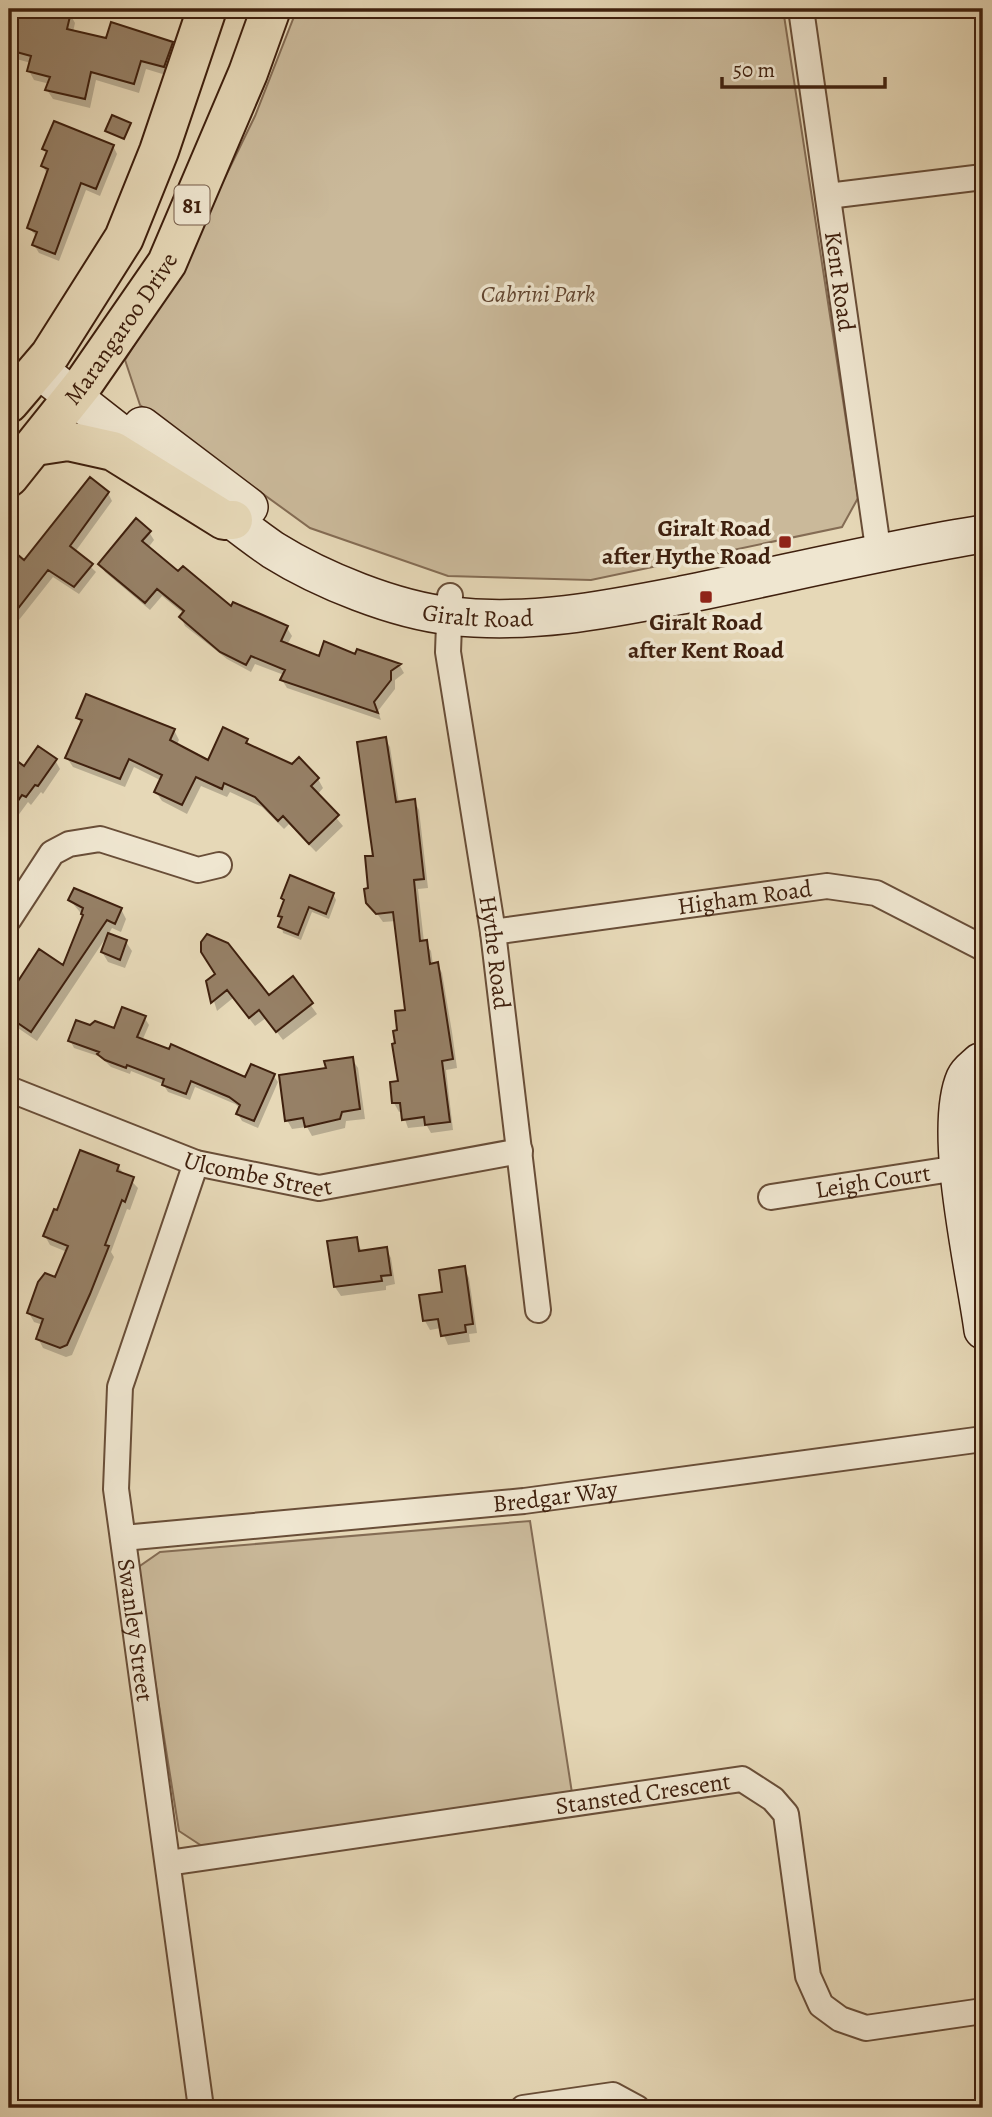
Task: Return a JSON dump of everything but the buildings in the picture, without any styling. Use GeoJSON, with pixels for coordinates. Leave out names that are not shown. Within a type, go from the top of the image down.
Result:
{"type":"FeatureCollection","features":[{"type":"Feature","properties":{"kind":"main road","name":"Marangaroo Drive"},"geometry":{"type":"LineString","coordinates":[[9,403],[43,362],[124,238],[159,151],[207,9]]}},
{"type":"Feature","properties":{"kind":"main road","name":"Marangaroo Drive"},"geometry":{"type":"LineString","coordinates":[[9,477],[79,390],[167,263],[248,74],[269,10]]}},
{"type":"Feature","properties":{"kind":"main road"},"geometry":{"type":"LineString","coordinates":[[35,446],[68,442],[113,451],[224,520],[233,520]]}},
{"type":"Feature","properties":{"kind":"street","name":"Kent Road"},"geometry":{"type":"LineString","coordinates":[[801,9],[877,544]]}},
{"type":"Feature","properties":{"kind":"street"},"geometry":{"type":"LineString","coordinates":[[828,196],[983,177]]}},
{"type":"Feature","properties":{"kind":"street","name":"Giralt Road"},"geometry":{"type":"LineString","coordinates":[[43,362],[273,550],[310,570],[407,607],[450,606],[608,589],[877,544],[983,534]]}},
{"type":"Feature","properties":{"kind":"street","name":"Giralt Road"},"geometry":{"type":"LineString","coordinates":[[79,390],[280,531],[360,571],[450,606]]}},
{"type":"Feature","properties":{"kind":"street","name":"Giralt Road"},"geometry":{"type":"LineString","coordinates":[[877,544],[983,510]]}},
{"type":"Feature","properties":{"kind":"street","name":"Hythe Road"},"geometry":{"type":"LineString","coordinates":[[450,606],[448,652],[493,932],[538,1310]]}},
{"type":"Feature","properties":{"kind":"street"},"geometry":{"type":"LineString","coordinates":[[9,919],[52,853],[69,844],[100,839],[198,870],[219,865]]}},
{"type":"Feature","properties":{"kind":"street","name":"Higham Road"},"geometry":{"type":"LineString","coordinates":[[493,932],[827,886],[876,893],[983,948]]}},
{"type":"Feature","properties":{"kind":"street"},"geometry":{"type":"LineString","coordinates":[[982,1058],[966,1167],[983,1330]]}},
{"type":"Feature","properties":{"kind":"street","name":"Ulcombe Street"},"geometry":{"type":"LineString","coordinates":[[9,1089],[196,1163],[319,1188],[520,1151]]}},
{"type":"Feature","properties":{"kind":"street","name":"Swanley Street"},"geometry":{"type":"LineString","coordinates":[[196,1163],[120,1387],[116,1489],[201,2108]]}},
{"type":"Feature","properties":{"kind":"street"},"geometry":{"type":"LineString","coordinates":[[966,1167],[983,1227]]}},
{"type":"Feature","properties":{"kind":"street","name":"Leigh Court"},"geometry":{"type":"LineString","coordinates":[[771,1197],[966,1167]]}},
{"type":"Feature","properties":{"kind":"street","name":"Bredgar Way"},"geometry":{"type":"LineString","coordinates":[[123,1538],[524,1501],[983,1439]]}},
{"type":"Feature","properties":{"kind":"street","name":"Stansted Crescent"},"geometry":{"type":"LineString","coordinates":[[168,1863],[742,1779],[774,1799],[786,1814],[808,1976],[821,2005],[840,2019],[866,2028],[983,2011]]}},
{"type":"Feature","properties":{"kind":"street"},"geometry":{"type":"LineString","coordinates":[[523,2108],[613,2095],[637,2108]]}},
{"type":"Feature","properties":{"kind":"green space","name":"Cabrini Park"},"geometry":{"type":"Polygon","coordinates":[[[297,9],[783,9],[858,498],[842,527],[591,580],[448,576],[310,528],[140,405],[125,360],[179,272],[255,116],[297,9]]]}},
{"type":"Feature","properties":{"kind":"green space"},"geometry":{"type":"Polygon","coordinates":[[[530,1521],[572,1793],[205,1848],[179,1831],[137,1568],[160,1552],[530,1521]]]}},
{"type":"Feature","properties":{"kind":"place","name":"Giralt Road after Hythe Road"},"geometry":{"type":"Point","coordinates":[785,542]}},
{"type":"Feature","properties":{"kind":"place","name":"Giralt Road after Kent Road"},"geometry":{"type":"Point","coordinates":[706,597]}}]}
